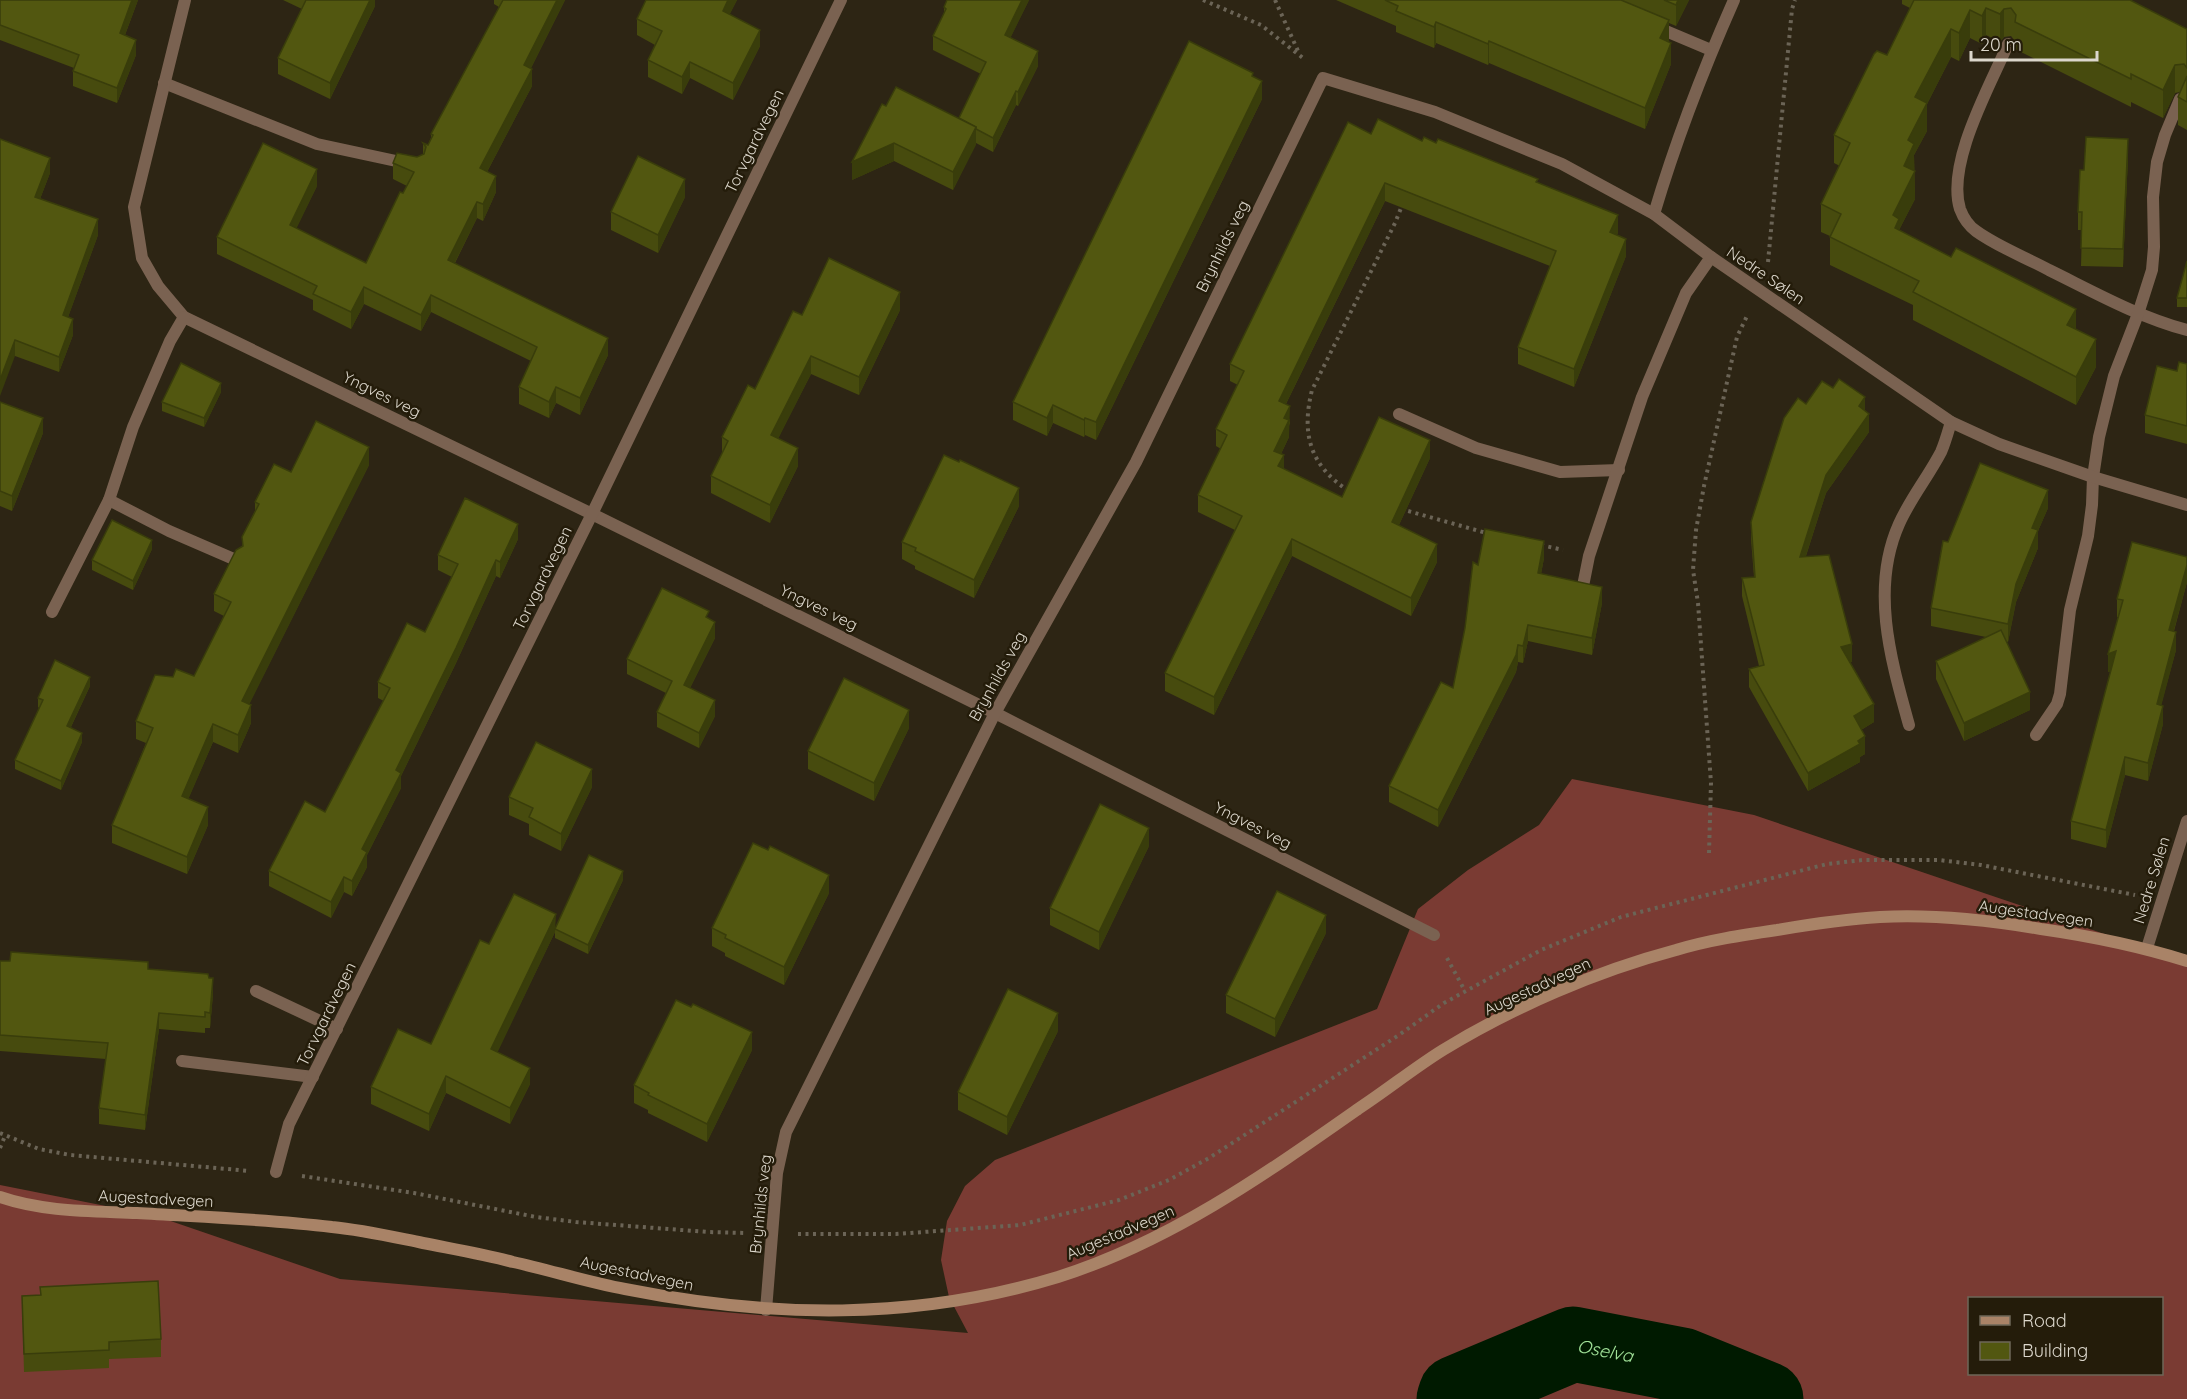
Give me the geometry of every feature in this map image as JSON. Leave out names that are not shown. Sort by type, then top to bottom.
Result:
[{"type":"main road","name":"Augestadvegen","points":[[0,1197],[32,1205],[69,1210],[277,1220],[342,1228],[508,1260],[619,1288],[704,1304],[766,1310],[886,1310],[946,1303],[1005,1291],[1103,1261],[1153,1239],[1205,1211],[1335,1126],[1443,1050],[1517,1011],[1576,985],[1629,964],[1681,948],[1817,923],[1884,916],[1937,917],[2004,923],[2148,948],[2187,961]]},
{"type":"street","name":"Yngves veg","points":[[184,0],[134,207],[142,258],[158,286],[184,316],[995,713],[1434,935]]},
{"type":"street","name":"Torvgardvegen","points":[[276,1172],[289,1124],[592,514],[841,0]]},
{"type":"street","points":[[1654,214],[1673,150],[1711,50],[1734,0]]},
{"type":"street","points":[[1646,23],[1711,50]]},
{"type":"street","points":[[2008,44],[1971,128],[1960,164],[1958,190],[1960,209],[1967,222],[1976,231],[2010,250],[2138,314],[2187,330]]},
{"type":"street","name":"Nedre Sølen","points":[[1323,78],[1435,112],[1562,164],[1654,214],[1711,257],[1951,422],[1998,444],[2187,506]]},
{"type":"street","name":"Brynhilds veg","points":[[766,1310],[777,1173],[786,1132],[995,713],[1136,462],[1323,78]]},
{"type":"street","points":[[164,83],[317,144],[418,166]]},
{"type":"street","points":[[2036,735],[2057,704],[2060,694],[2070,610],[2088,536],[2099,436],[2114,376],[2152,270],[2153,197],[2157,162],[2180,99]]},
{"type":"street","points":[[1583,586],[1589,556],[1642,397],[1686,293],[1711,257]]},
{"type":"street","points":[[52,612],[109,500],[133,427],[170,341],[184,316]]},
{"type":"street","points":[[1399,414],[1476,448],[1560,472],[1619,470]]},
{"type":"street","points":[[1909,725],[1894,671],[1885,623],[1884,589],[1890,549],[1899,524],[1942,450],[1951,422]]},
{"type":"street","points":[[109,500],[169,531],[236,560]]},
{"type":"street","name":"Nedre Sølen","points":[[2148,948],[2187,822]]},
{"type":"street","points":[[256,991],[337,1029]]},
{"type":"street","points":[[182,1061],[314,1077]]},
{"type":"path","points":[[1203,0],[1261,25],[1299,53],[1323,78]]},
{"type":"path","points":[[1275,0],[1299,53]]},
{"type":"path","points":[[1708,853],[1710,783],[1698,603],[1693,570],[1696,530],[1737,337],[1768,268],[1792,9],[1795,0]]},
{"type":"path","points":[[0,1133],[39,1149],[70,1155],[276,1172],[414,1192],[576,1222],[708,1233],[772,1234],[896,1234],[1020,1225],[1119,1200],[1169,1180],[1209,1158],[1399,1035],[1444,1003],[1541,950],[1621,917],[1827,864],[1863,860],[1940,861],[1971,864],[2161,901]]},
{"type":"path","points":[[1434,935],[1465,991]]},
{"type":"path","points":[[0,1148],[5,1136]]},
{"type":"shaded area","points":[[1572,779],[1754,815],[2187,962],[2187,1399],[0,1399],[0,1185],[156,1216],[340,1279],[968,1333],[949,1297],[941,1260],[947,1221],[965,1186],[995,1160],[1377,1009],[1418,909],[1468,870],[1539,825]]},
{"type":"building","points":[[0,0],[132,0],[120,33],[136,40],[117,88],[73,71],[79,55],[0,25]]},
{"type":"building","points":[[306,0],[370,0],[330,83],[278,58]]},
{"type":"building","points":[[503,0],[557,0],[524,65],[532,69],[480,168],[496,176],[483,204],[477,202],[448,260],[608,338],[580,398],[556,387],[549,402],[519,387],[537,347],[431,295],[421,315],[364,287],[351,312],[313,294],[317,286],[217,237],[263,143],[317,169],[290,225],[366,263],[400,192],[403,193],[414,172],[393,163],[397,153],[417,157],[424,154],[426,147],[423,143],[428,145],[433,135],[431,134]]},
{"type":"building","points":[[646,0],[728,0],[723,11],[760,30],[733,83],[690,62],[682,77],[648,60],[662,31],[637,19]]},
{"type":"building","points":[[947,0],[1022,0],[1005,35],[1038,51],[993,138],[959,118],[986,62],[933,36],[946,9],[944,7]]},
{"type":"building","points":[[1385,0],[1621,0],[1669,20],[1660,38],[1671,43],[1645,108],[1489,41],[1488,44],[1436,22],[1434,27],[1396,11],[1398,6]]},
{"type":"building","points":[[1664,0],[1678,0],[1676,5]]},
{"type":"building","points":[[1914,0],[2130,0],[2187,29],[2187,68],[2184,64],[2175,65],[2163,90],[2131,74],[2131,79],[2015,22],[2016,15],[2011,8],[2004,9],[2000,14],[1986,8],[1982,16],[1970,10],[1959,33],[1951,29],[1915,97],[1927,103],[1908,140],[1914,144],[1904,166],[1915,171],[1893,215],[1899,219],[1895,228],[1951,257],[1956,248],[2076,309],[2067,325],[2096,339],[2076,377],[1913,292],[1919,281],[1830,237],[1841,214],[1821,204],[1850,143],[1834,135],[1874,54],[1877,51],[1887,55]]},
{"type":"building","points":[[1189,41],[1253,73],[1252,76],[1262,81],[1096,422],[1085,418],[1084,420],[1053,405],[1047,418],[1013,402]]},
{"type":"building","points":[[2187,76],[2187,102],[2178,97]]},
{"type":"building","points":[[896,87],[976,127],[953,172],[894,143],[852,162],[882,104],[886,106]]},
{"type":"building","points":[[1378,119],[1422,141],[1424,137],[1436,143],[1438,139],[1538,179],[1536,182],[1618,215],[1610,232],[1626,239],[1574,369],[1518,347],[1556,251],[1385,183],[1279,401],[1290,406],[1284,418],[1289,420],[1274,451],[1284,455],[1278,466],[1342,497],[1379,417],[1430,440],[1392,522],[1437,544],[1411,598],[1292,539],[1214,697],[1165,673],[1242,516],[1198,495],[1227,435],[1216,429],[1244,371],[1230,364],[1348,122],[1371,134]]},
{"type":"building","points":[[2086,137],[2128,139],[2123,249],[2081,248],[2082,212],[2078,212],[2080,170],[2084,170]]},
{"type":"building","points":[[0,139],[50,158],[35,197],[98,219],[63,315],[73,319],[59,357],[15,340],[0,380]]},
{"type":"building","points":[[638,156],[685,179],[658,235],[611,212]]},
{"type":"building","points":[[829,258],[900,292],[859,377],[811,356],[771,435],[798,448],[770,505],[711,476],[728,441],[722,437],[748,385],[755,389],[793,311],[802,315]]},
{"type":"building","points":[[2187,261],[2187,298],[2177,298]]},
{"type":"building","points":[[2179,362],[2187,364],[2187,426],[2145,415],[2157,366],[2177,371]]},
{"type":"building","points":[[181,363],[221,383],[204,418],[162,402]]},
{"type":"building","points":[[1839,379],[1865,397],[1859,406],[1869,414],[1826,475],[1800,557],[1829,555],[1852,644],[1841,647],[1874,704],[1854,716],[1865,736],[1858,741],[1860,744],[1808,773],[1749,669],[1764,665],[1742,578],[1755,577],[1751,522],[1784,418],[1798,398],[1806,404],[1822,381],[1833,388]]},
{"type":"building","points":[[0,402],[43,418],[12,496],[0,491]]},
{"type":"building","points":[[316,421],[369,447],[242,701],[251,705],[238,735],[213,724],[182,796],[208,807],[187,857],[112,825],[153,728],[136,721],[155,675],[173,677],[176,669],[194,676],[231,602],[214,594],[236,550],[243,546],[242,537],[259,504],[255,502],[274,464],[291,472]]},
{"type":"building","points":[[944,455],[959,462],[960,460],[1019,488],[974,580],[915,551],[916,548],[902,542]]},
{"type":"building","points":[[1980,463],[2048,490],[2032,528],[2038,530],[2016,584],[2008,624],[1931,608],[1943,541],[1948,542]]},
{"type":"building","points":[[465,498],[518,524],[500,562],[496,560],[396,770],[401,773],[362,849],[367,852],[352,881],[344,877],[331,902],[269,871],[305,801],[325,812],[390,688],[378,682],[407,623],[425,632],[458,564],[438,555]]},
{"type":"building","points":[[112,520],[152,540],[133,581],[92,560]]},
{"type":"building","points":[[1485,529],[1544,541],[1538,573],[1602,587],[1592,638],[1528,625],[1523,646],[1518,645],[1516,655],[1438,810],[1389,786],[1441,682],[1453,688],[1465,628],[1473,562],[1478,565]]},
{"type":"building","points":[[2132,542],[2187,557],[2187,565],[2169,630],[2176,632],[2157,704],[2163,706],[2148,763],[2125,757],[2106,830],[2071,821],[2116,651],[2108,654],[2123,600],[2117,599]]},
{"type":"building","points":[[662,588],[709,611],[706,617],[715,622],[684,685],[715,700],[699,733],[657,712],[672,681],[627,659]]},
{"type":"building","points":[[2001,630],[2030,692],[1964,723],[1936,661]]},
{"type":"building","points":[[55,660],[90,677],[67,726],[82,733],[61,781],[15,760],[43,700],[38,698]]},
{"type":"building","points":[[844,678],[909,710],[874,783],[808,751]]},
{"type":"building","points":[[536,742],[592,769],[561,834],[529,817],[533,808],[509,797]]},
{"type":"building","points":[[1100,804],[1149,828],[1099,932],[1050,908]]},
{"type":"building","points":[[753,843],[768,850],[770,846],[829,875],[784,967],[725,938],[726,935],[712,928]]},
{"type":"building","points":[[589,855],[623,871],[588,945],[555,929]]},
{"type":"building","points":[[1277,891],[1326,915],[1275,1019],[1226,995]]},
{"type":"building","points":[[514,894],[556,914],[491,1049],[530,1068],[510,1108],[446,1076],[429,1114],[371,1087],[398,1029],[431,1044],[480,940],[489,944]]},
{"type":"building","points":[[11,952],[148,962],[148,969],[208,974],[209,978],[213,978],[210,1013],[205,1012],[205,1017],[159,1013],[145,1115],[99,1108],[108,1043],[0,1035],[0,961],[10,961]]},
{"type":"building","points":[[1008,989],[1058,1013],[1007,1117],[958,1092]]},
{"type":"building","points":[[676,1000],[691,1007],[693,1004],[752,1032],[707,1124],[648,1095],[649,1093],[634,1085]]},
{"type":"building","points":[[158,1281],[161,1339],[109,1342],[109,1350],[24,1354],[22,1296],[41,1295],[40,1287]]},
{"type":"waterway","name":"Oselva","points":[[1454,1399],[1456,1393],[1573,1344],[1682,1365],[1766,1399]]}]
